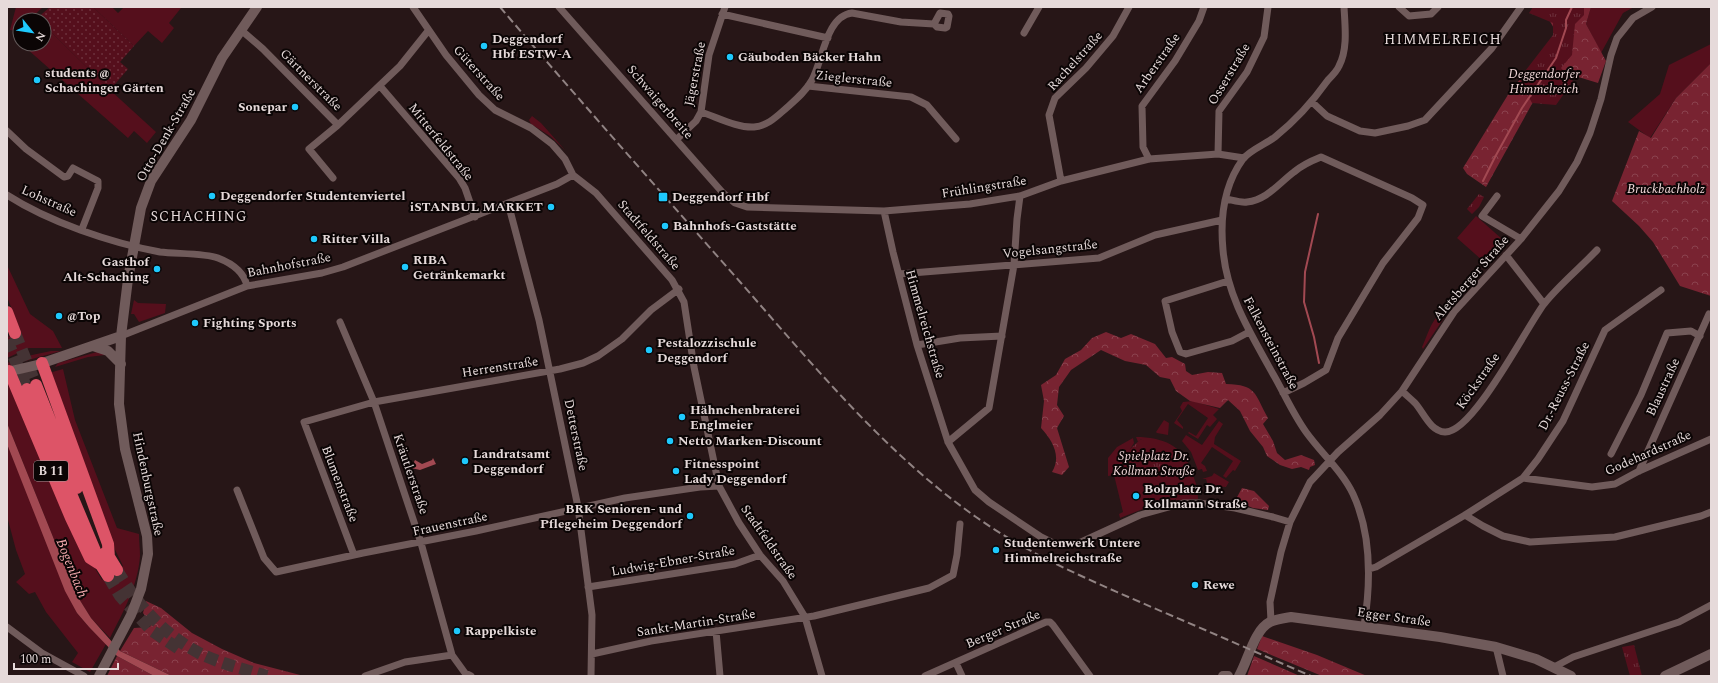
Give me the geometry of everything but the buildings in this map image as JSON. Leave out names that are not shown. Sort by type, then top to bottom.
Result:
[{"type":"highway","points":[[7,312],[15,333]]},
{"type":"highway","name":"B 11","points":[[42,363],[108,544],[105,562]]},
{"type":"highway","name":"B 11","points":[[8,371],[71,518],[90,558],[105,562]]},
{"type":"highway","name":"B 11","points":[[32,387],[105,562],[113,573]]},
{"type":"street","name":"Otto-Denk-Straße","points":[[121,336],[141,208],[152,181],[191,120],[222,58],[257,7]]},
{"type":"street","name":"Güterstraße","points":[[413,7],[428,31],[479,95],[495,110],[531,128],[552,144],[565,159],[573,175]]},
{"type":"street","name":"Schwaigerbreite","points":[[559,7],[677,139],[723,193],[735,203],[747,207]]},
{"type":"street","points":[[1024,33],[1039,7]]},
{"type":"street","name":"Rachelstraße","points":[[1061,181],[1049,115],[1055,98],[1086,68],[1114,36],[1129,7]]},
{"type":"street","name":"Arberstraße","points":[[1149,159],[1143,147],[1142,106],[1176,61],[1199,21],[1204,7]]},
{"type":"street","name":"Osserstraße","points":[[1218,154],[1219,111],[1247,72],[1264,37],[1268,7]]},
{"type":"street","name":"Falkensteinstraße","points":[[1344,7],[1345,42],[1339,66],[1312,102],[1276,136],[1244,158],[1230,183],[1222,220],[1223,252],[1228,281],[1236,306],[1249,332],[1301,426],[1346,481],[1353,494],[1363,522],[1367,543],[1369,598],[1364,626]]},
{"type":"street","points":[[1398,7],[1409,16],[1431,14],[1438,7]]},
{"type":"street","points":[[1312,102],[1327,116],[1360,131],[1376,133],[1408,126],[1425,120],[1492,48],[1521,7]]},
{"type":"street","name":"Aletsberger Straße","points":[[1270,621],[1271,598],[1281,552],[1290,522],[1310,482],[1330,461],[1380,415],[1402,391],[1454,312],[1520,239],[1559,191],[1585,144],[1600,100],[1611,55],[1621,32],[1633,18],[1652,7]]},
{"type":"street","name":"Jägerstraße","points":[[677,139],[696,121],[701,112],[709,55],[723,11]]},
{"type":"street","points":[[723,11],[828,38]]},
{"type":"street","points":[[808,86],[818,65],[834,23],[845,14],[852,13],[901,22],[934,24]]},
{"type":"street","name":"Gärtnerstraße","points":[[241,30],[263,49],[338,124],[400,66],[428,31]]},
{"type":"street","name":"Mitterfeldstraße","points":[[380,86],[459,178],[465,188],[475,217]]},
{"type":"street","name":"Zieglerstraße","points":[[701,112],[746,126],[762,126],[774,119],[808,86],[911,97],[927,105],[956,139]]},
{"type":"street","points":[[333,178],[309,149],[338,124]]},
{"type":"street","name":"Lohstraße","points":[[7,131],[26,149],[64,177],[68,176],[73,168],[98,181],[98,188],[82,229]]},
{"type":"street","name":"Frühlingstraße","points":[[747,207],[884,211],[970,204],[1020,196],[1061,181],[1149,159],[1218,154],[1244,158]]},
{"type":"street","points":[[1226,199],[1247,202],[1262,198],[1293,172],[1307,163],[1321,157],[1412,198],[1423,205],[1418,218],[1383,263],[1338,338],[1326,370],[1283,393]]},
{"type":"street","name":"Bahnhofstraße","points":[[8,371],[42,363],[93,346],[248,286],[338,269],[475,217],[557,184],[573,175]]},
{"type":"street","name":"Stadtfeldstraße","points":[[573,175],[596,192],[672,280],[678,289],[684,302],[694,367],[719,486],[729,506],[760,555],[783,581],[805,617],[822,676]]},
{"type":"street","name":"Lohstraße","points":[[7,195],[25,206],[82,229],[134,246],[162,252],[216,257],[243,274],[248,286]]},
{"type":"street","points":[[948,442],[989,408],[1014,265],[1016,219],[1020,196]]},
{"type":"street","points":[[1497,196],[1482,216],[1520,239]]},
{"type":"street","name":"Detterstraße","points":[[508,203],[551,371],[578,507],[592,615],[591,676]]},
{"type":"street","name":"Himmelreichstraße","points":[[884,211],[917,345],[948,442],[975,490],[989,502],[1041,537],[1057,545],[1079,543],[1140,515],[1183,503],[1199,503],[1234,508],[1290,522]]},
{"type":"street","name":"Vogelsangstraße","points":[[899,274],[1099,258],[1155,235],[1222,220]]},
{"type":"street","name":"Köckstraße","points":[[1402,391],[1416,404],[1427,420],[1437,430],[1447,432],[1457,429],[1484,398],[1544,304],[1597,250]]},
{"type":"street","points":[[1506,255],[1544,304]]},
{"type":"street","points":[[1228,281],[1164,301],[1172,332],[1180,352],[1186,354],[1232,340],[1249,332]]},
{"type":"street","name":"Herrenstraße","points":[[304,422],[374,402],[551,371],[583,363],[598,356],[622,339],[651,310],[678,289]]},
{"type":"street","name":"Dr.-Reuss-Straße","points":[[1369,569],[1376,567],[1465,515],[1523,478],[1538,459],[1563,421],[1605,330],[1661,290]]},
{"type":"street","name":"Blaustraße","points":[[1639,471],[1709,314]]},
{"type":"street","name":"Kräutlerstraße","points":[[340,322],[374,402],[421,543],[452,655],[465,673],[471,676]]},
{"type":"street","points":[[1611,454],[1641,395],[1667,333],[1691,331],[1700,336]]},
{"type":"street","name":"Hindenburgstraße","points":[[99,676],[122,634],[141,589],[148,554],[147,536],[125,449],[119,404],[121,336]]},
{"type":"street","points":[[917,345],[960,338],[1002,336]]},
{"type":"street","points":[[93,346],[108,351],[121,364]]},
{"type":"street","name":"Blumenstraße","points":[[304,422],[354,555]]},
{"type":"street","name":"Godehardstraße","points":[[1523,478],[1592,487],[1615,484],[1639,471],[1711,439]]},
{"type":"street","name":"Frauenstraße","points":[[237,490],[264,558],[276,572],[354,555],[421,543],[578,507],[626,498],[700,487],[719,486]]},
{"type":"street","points":[[1465,515],[1503,536],[1530,542],[1615,537],[1702,516],[1711,512]]},
{"type":"street","name":"Sankt-Martin-Straße","points":[[592,654],[651,641],[805,617],[929,588],[953,575],[957,555],[956,552],[958,547],[960,524]]},
{"type":"street","name":"Ludwig-Ebner-Straße","points":[[588,587],[735,564],[760,555]]},
{"type":"street","points":[[1554,667],[1573,657],[1679,622],[1711,605]]},
{"type":"street","name":"Egger Straße","points":[[1270,621],[1291,617],[1440,637],[1496,647],[1536,659],[1572,676]]},
{"type":"street","points":[[1239,676],[1261,630],[1270,621]]},
{"type":"street","name":"Berger Straße","points":[[925,676],[1046,622],[1050,622],[1053,625],[1090,676]]},
{"type":"street","points":[[7,627],[42,652],[84,676]]},
{"type":"street","points":[[716,631],[720,676]]},
{"type":"street","points":[[1496,647],[1502,676]]},
{"type":"street","points":[[1665,676],[1711,654]]},
{"type":"street","points":[[365,676],[405,662],[452,655]]},
{"type":"street","points":[[956,662],[962,676]]},
{"type":"street","points":[[1223,676],[1228,676]]},
{"type":"green space","points":[[16,7],[43,7],[38,12],[15,12]]},
{"type":"green space","points":[[50,7],[93,7],[134,46],[120,62],[128,69],[110,90],[52,33],[52,12],[44,12]]},
{"type":"green space","points":[[93,7],[112,7],[118,13],[124,7],[181,8],[169,23],[174,28],[162,43],[148,31],[134,46]]},
{"type":"green space","name":"Deggendorfer Himmelreich","points":[[1533,7],[1584,7],[1584,15],[1575,24],[1572,55],[1561,68],[1573,81],[1556,105],[1532,103],[1519,79],[1553,35],[1553,23],[1529,13]]},
{"type":"green space","points":[[1545,7],[1591,7],[1586,24],[1606,61],[1598,83],[1575,76],[1567,85],[1533,102],[1486,187],[1467,174],[1463,168],[1514,85],[1542,61],[1559,37],[1544,11]]},
{"type":"green space","points":[[1591,7],[1634,7],[1623,13],[1601,53],[1586,24]]},
{"type":"green space","points":[[52,33],[110,90],[156,132],[147,143],[134,131],[128,138],[31,52],[52,52]]},
{"type":"green space","points":[[1711,44],[1711,63],[1676,98],[1650,138],[1628,122],[1660,94],[1669,65]]},
{"type":"green space","name":"Bruckbachholz","points":[[1711,63],[1711,296],[1680,286],[1653,242],[1639,226],[1612,201],[1639,131],[1651,138],[1676,98]]},
{"type":"green space","points":[[532,116],[541,123],[565,150],[550,136],[531,124],[529,120]]},
{"type":"green space","points":[[1479,194],[1484,197],[1479,207],[1472,214],[1467,209]]},
{"type":"green space","points":[[1476,216],[1502,239],[1483,261],[1457,238]]},
{"type":"green space","points":[[7,265],[30,314],[53,331],[62,348],[29,348],[7,358],[7,337],[21,332],[7,297]]},
{"type":"green space","points":[[134,300],[138,303],[166,304],[165,313],[139,322],[134,314],[131,314]]},
{"type":"green space","points":[[1444,312],[1446,315],[1423,349],[1422,347],[1430,327],[1436,318]]},
{"type":"green space","points":[[1106,332],[1121,338],[1131,334],[1155,344],[1166,358],[1172,357],[1185,364],[1186,371],[1192,375],[1208,372],[1222,373],[1226,384],[1244,386],[1249,389],[1257,397],[1268,418],[1263,424],[1273,441],[1277,453],[1285,460],[1301,455],[1314,460],[1315,465],[1310,467],[1309,470],[1301,467],[1292,469],[1280,465],[1267,456],[1263,447],[1250,431],[1240,411],[1228,400],[1220,408],[1190,401],[1176,391],[1170,379],[1160,377],[1146,365],[1125,361],[1101,350],[1071,370],[1059,387],[1057,405],[1064,416],[1057,428],[1069,467],[1062,475],[1052,472],[1055,466],[1056,454],[1052,443],[1041,428],[1044,401],[1041,385],[1056,375],[1065,359],[1081,350],[1092,338]]},
{"type":"green space","points":[[51,351],[61,351],[7,366],[7,363]]},
{"type":"green space","points":[[97,352],[105,355],[88,357],[55,367],[58,363]]},
{"type":"green space","points":[[63,369],[75,420],[117,528],[139,534],[140,556],[136,578],[129,598],[110,638],[91,618],[76,594],[7,423],[7,384],[10,385],[79,542],[102,580],[123,566],[103,525],[49,373]]},
{"type":"green space","points":[[1193,401],[1219,409],[1213,415],[1217,419],[1210,427],[1207,425],[1198,439],[1188,433],[1189,432],[1196,436],[1208,418],[1188,404],[1177,420],[1183,429],[1174,423],[1182,411],[1180,407],[1183,402]]},
{"type":"green space","points":[[1164,420],[1169,423],[1168,435],[1156,432]]},
{"type":"green space","points":[[1219,421],[1223,424],[1215,437],[1214,444],[1241,461],[1235,471],[1233,470],[1226,478],[1223,476],[1233,461],[1212,447],[1201,463],[1205,466],[1207,471],[1203,472],[1202,469],[1198,470],[1191,452],[1182,441],[1186,435],[1202,445]]},
{"type":"green space","points":[[1136,437],[1146,437],[1163,441],[1178,450],[1184,456],[1198,491],[1198,499],[1176,501],[1176,499],[1186,492],[1173,469],[1141,439],[1138,442]]},
{"type":"green space","points":[[1133,438],[1134,443],[1124,459],[1159,482],[1173,501],[1143,509],[1120,518],[1119,514],[1123,512],[1114,475],[1108,476],[1108,458],[1117,447]]},
{"type":"green space","name":"Spielplatz Dr. Kollman Straße","points":[[1141,439],[1176,461],[1173,469],[1186,492],[1173,501],[1159,482],[1123,459],[1131,448]]},
{"type":"green space","points":[[7,444],[77,613],[106,644],[90,672],[72,662],[78,653],[46,612],[35,592],[29,594],[16,582],[25,574],[16,550],[7,516]]},
{"type":"green space","points":[[1214,473],[1229,482],[1226,487],[1208,486],[1206,479],[1202,479],[1212,476]]},
{"type":"green space","points":[[1242,488],[1254,491],[1269,506],[1268,510],[1253,508],[1233,500],[1236,499]]},
{"type":"green space","points":[[146,601],[161,608],[192,633],[222,649],[254,663],[304,676],[172,676],[120,651],[134,628],[150,627],[151,624],[143,613]]},
{"type":"green space","points":[[1262,636],[1317,655],[1367,676],[1322,676],[1257,649]]},
{"type":"green space","points":[[1634,645],[1642,676],[1630,676],[1622,647]]},
{"type":"green space","points":[[117,656],[154,676],[107,676]]},
{"type":"green space","points":[[1254,656],[1300,676],[1247,676]]},
{"type":"shaded area","points":[[7,423],[76,594],[91,618],[120,651],[172,676],[154,676],[117,656],[77,613],[65,591],[7,444]]},
{"type":"shaded area","points":[[433,458],[436,464],[420,470],[411,468],[415,460],[422,464],[432,460]]},
{"type":"waterway","points":[[1483,181],[1522,108],[1556,58],[1566,28],[1566,20],[1572,7]]},
{"type":"waterway","points":[[1318,214],[1305,272],[1304,302],[1314,337],[1319,363]]},
{"type":"tunnel","points":[[15,333],[36,385]]},
{"type":"tunnel","points":[[7,340],[27,389]]},
{"type":"tunnel","points":[[117,570],[143,608],[177,639],[203,655],[235,667],[267,676]]},
{"type":"tunnel","points":[[108,576],[120,596],[151,630],[179,649]]},
{"type":"railway","points":[[500,7],[823,377],[881,437],[943,492],[998,532],[1044,558],[1115,591],[1311,676]]},
{"type":"place","name":"Deggendorf Hbf ESTW-A","points":[[484,46]]},
{"type":"place","name":"Gäuboden Bäcker Hahn","points":[[730,57]]},
{"type":"place","name":"students @ Schachinger Gärten","points":[[37,80]]},
{"type":"place","name":"Sonepar","points":[[295,107]]},
{"type":"place","name":"Deggendorfer Studentenviertel","points":[[212,196]]},
{"type":"place","name":"Deggendorf Hbf","points":[[663,197]]},
{"type":"place","name":"iSTANBUL MARKET","points":[[551,207]]},
{"type":"place","name":"Bahnhofs-Gaststätte","points":[[665,226]]},
{"type":"place","name":"Ritter Villa","points":[[314,239]]},
{"type":"place","name":"RIBA Getränkemarkt","points":[[405,267]]},
{"type":"place","name":"Gasthof Alt-Schaching","points":[[157,269]]},
{"type":"place","name":"@Top","points":[[59,316]]},
{"type":"place","name":"Fighting Sports","points":[[195,323]]},
{"type":"place","name":"Pestalozzischule Deggendorf","points":[[649,350]]},
{"type":"place","name":"Hähnchenbraterei Englmeier","points":[[682,417]]},
{"type":"place","name":"Netto Marken-Discount","points":[[670,441]]},
{"type":"place","name":"Landratsamt Deggendorf","points":[[465,461]]},
{"type":"place","name":"Fitnesspoint Lady Deggendorf","points":[[676,471]]},
{"type":"place","name":"Bolzplatz Dr. Kollmann Straße","points":[[1136,496]]},
{"type":"place","name":"BRK Senioren- und Pflegeheim Deggendorf","points":[[690,516]]},
{"type":"place","name":"Studentenwerk Untere Himmelreichstraße","points":[[996,550]]},
{"type":"place","name":"Rewe","points":[[1195,585]]},
{"type":"place","name":"Rappelkiste","points":[[457,631]]},
{"type":"district","name":"HIMMELREICH","points":[[1443,39]]},
{"type":"district","name":"SCHACHING","points":[[199,216]]},
{"type":"water label","name":"Bogenbach","points":[[72,568]]}]
